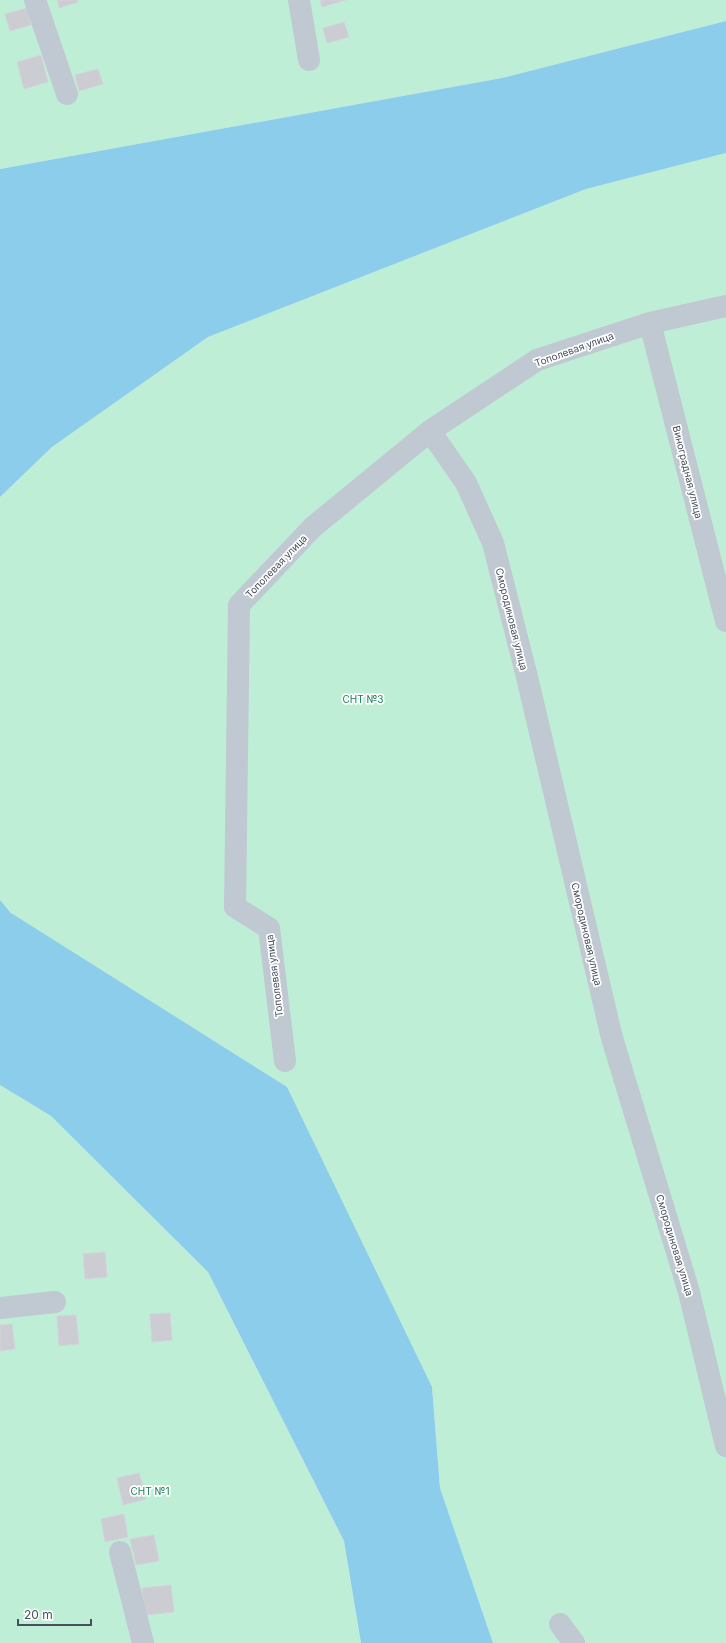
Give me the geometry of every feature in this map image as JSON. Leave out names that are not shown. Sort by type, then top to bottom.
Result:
[{"type":"street","points":[[35,0],[67,94]]},
{"type":"street","points":[[299,0],[309,60]]},
{"type":"street","name":"Тополевая улица","points":[[285,1061],[268,928],[235,907],[239,605],[313,527],[430,431],[537,360],[650,323],[726,306]]},
{"type":"street","name":"Виноградная улица","points":[[650,323],[726,621]]},
{"type":"street","name":"Смородиновая улица","points":[[430,431],[466,483],[493,543],[527,677],[612,1038],[689,1292],[726,1446]]},
{"type":"street","points":[[0,1308],[55,1302]]},
{"type":"street","points":[[120,1552],[143,1643]]},
{"type":"street","points":[[560,1624],[574,1643]]},
{"type":"green space","points":[[0,0],[726,0],[726,21],[502,78],[0,169]]},
{"type":"green space","name":"СНТ №3","points":[[726,153],[726,1643],[493,1643],[440,1488],[432,1387],[0,900],[0,497],[52,447],[208,337],[586,189]]},
{"type":"green space","name":"СНТ №1","points":[[0,1085],[51,1116],[208,1272],[344,1541],[361,1643],[0,1643]]},
{"type":"water","points":[[726,21],[726,153],[586,189],[208,337],[52,447],[0,497],[0,169],[502,78]]},
{"type":"water","points":[[0,900],[11,913],[287,1087],[432,1387],[440,1488],[493,1643],[361,1643],[344,1541],[208,1272],[51,1116],[0,1085]]},
{"type":"building","points":[[57,0],[78,0],[78,2],[59,8]]},
{"type":"building","points":[[320,0],[346,0],[322,7]]},
{"type":"building","points":[[27,8],[31,25],[10,31],[5,14]]},
{"type":"building","points":[[344,22],[349,37],[327,43],[323,28]]},
{"type":"building","points":[[41,55],[48,82],[24,89],[17,62]]},
{"type":"building","points":[[98,69],[103,84],[79,91],[75,75]]},
{"type":"building","points":[[105,1252],[107,1277],[85,1279],[83,1254]]},
{"type":"building","points":[[170,1313],[172,1340],[152,1342],[150,1314]]},
{"type":"building","points":[[76,1315],[79,1344],[59,1346],[57,1316]]},
{"type":"building","points":[[12,1324],[15,1349],[0,1351],[0,1325]]},
{"type":"building","points":[[139,1473],[146,1499],[123,1505],[117,1478]]},
{"type":"building","points":[[124,1514],[128,1537],[105,1542],[101,1519]]},
{"type":"building","points":[[154,1535],[159,1561],[136,1565],[130,1539]]},
{"type":"building","points":[[171,1585],[174,1612],[145,1615],[142,1588]]}]
